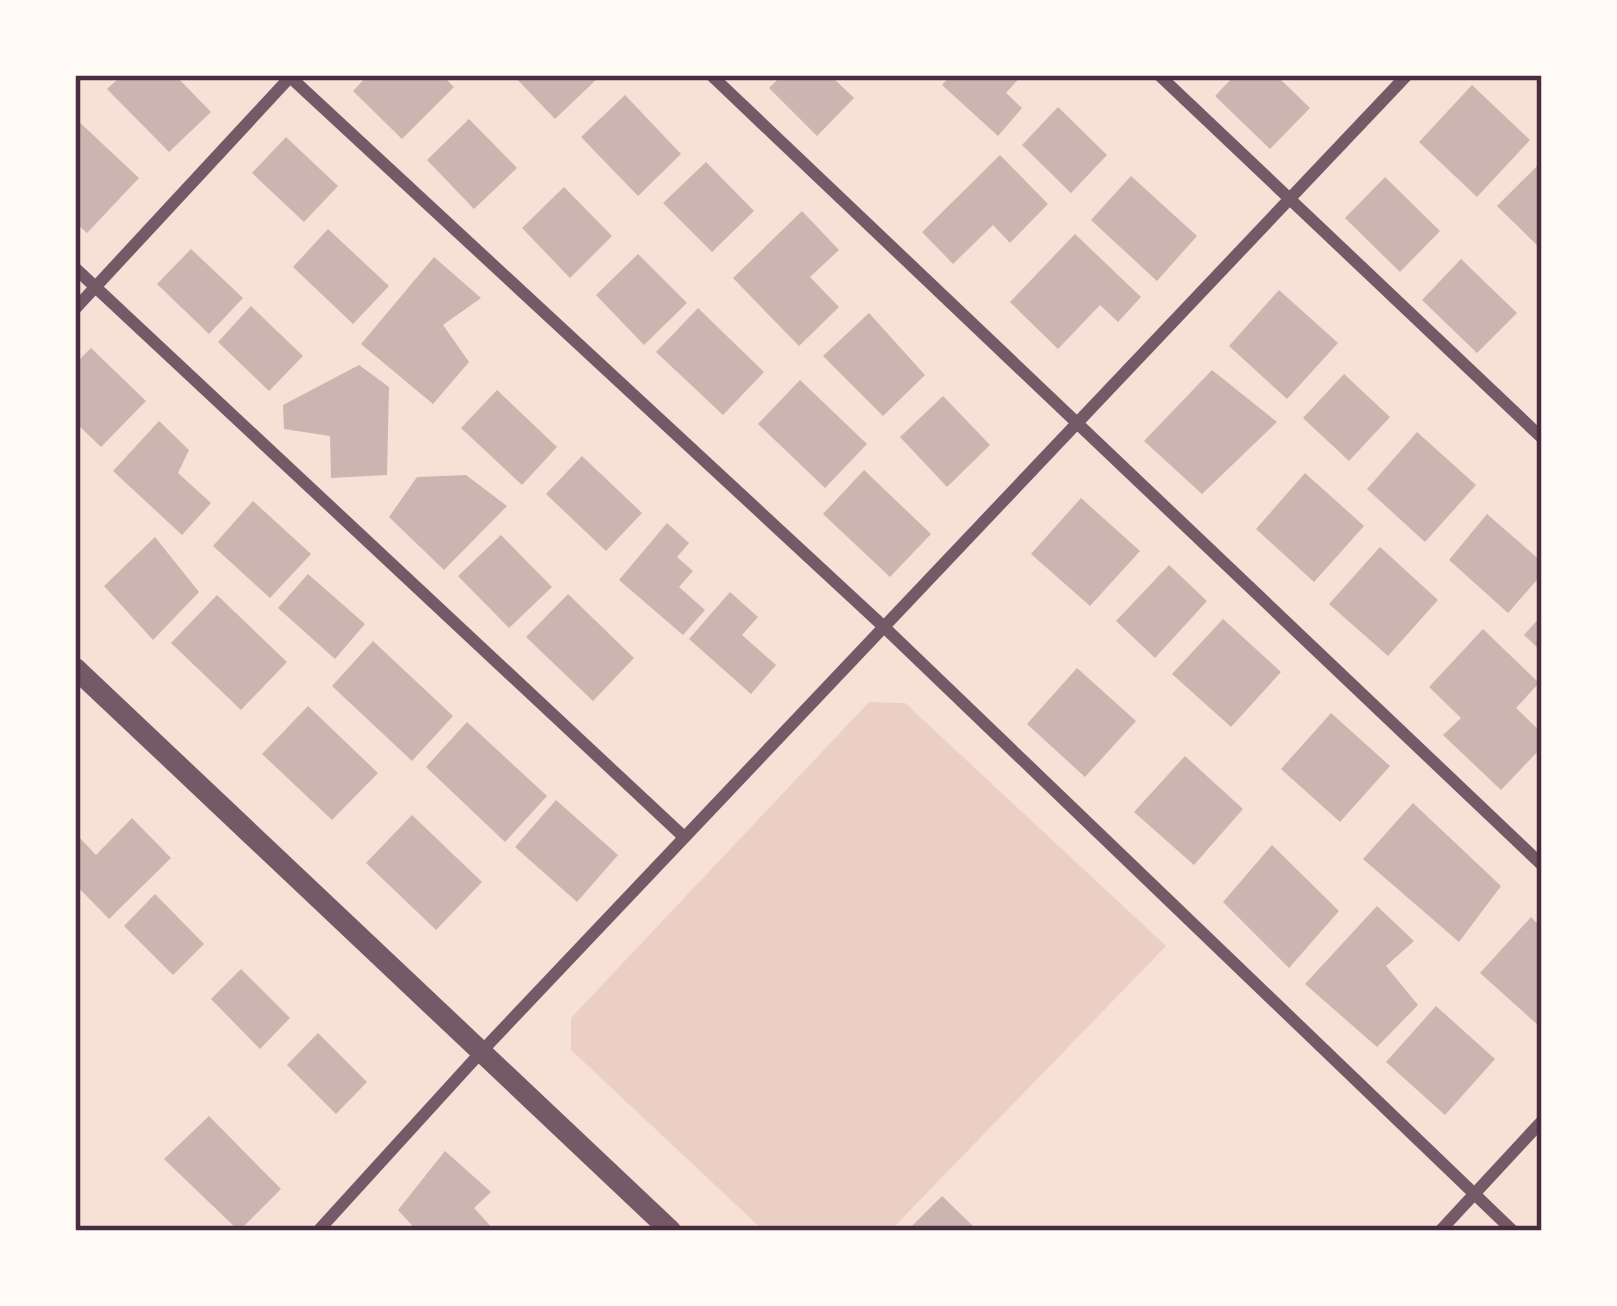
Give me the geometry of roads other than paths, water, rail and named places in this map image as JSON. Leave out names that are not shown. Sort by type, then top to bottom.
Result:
[{"type":"street","points":[[711,75],[1542,865]]},
{"type":"street","points":[[1159,75],[1542,438]]},
{"type":"street","points":[[319,1231],[684,837],[1407,75]]},
{"type":"street","points":[[75,309],[290,76],[883,626],[1513,1231]]},
{"type":"street","points":[[75,268],[684,837]]},
{"type":"street","points":[[75,668],[671,1231]]},
{"type":"street","points":[[1440,1231],[1542,1121]]}]
